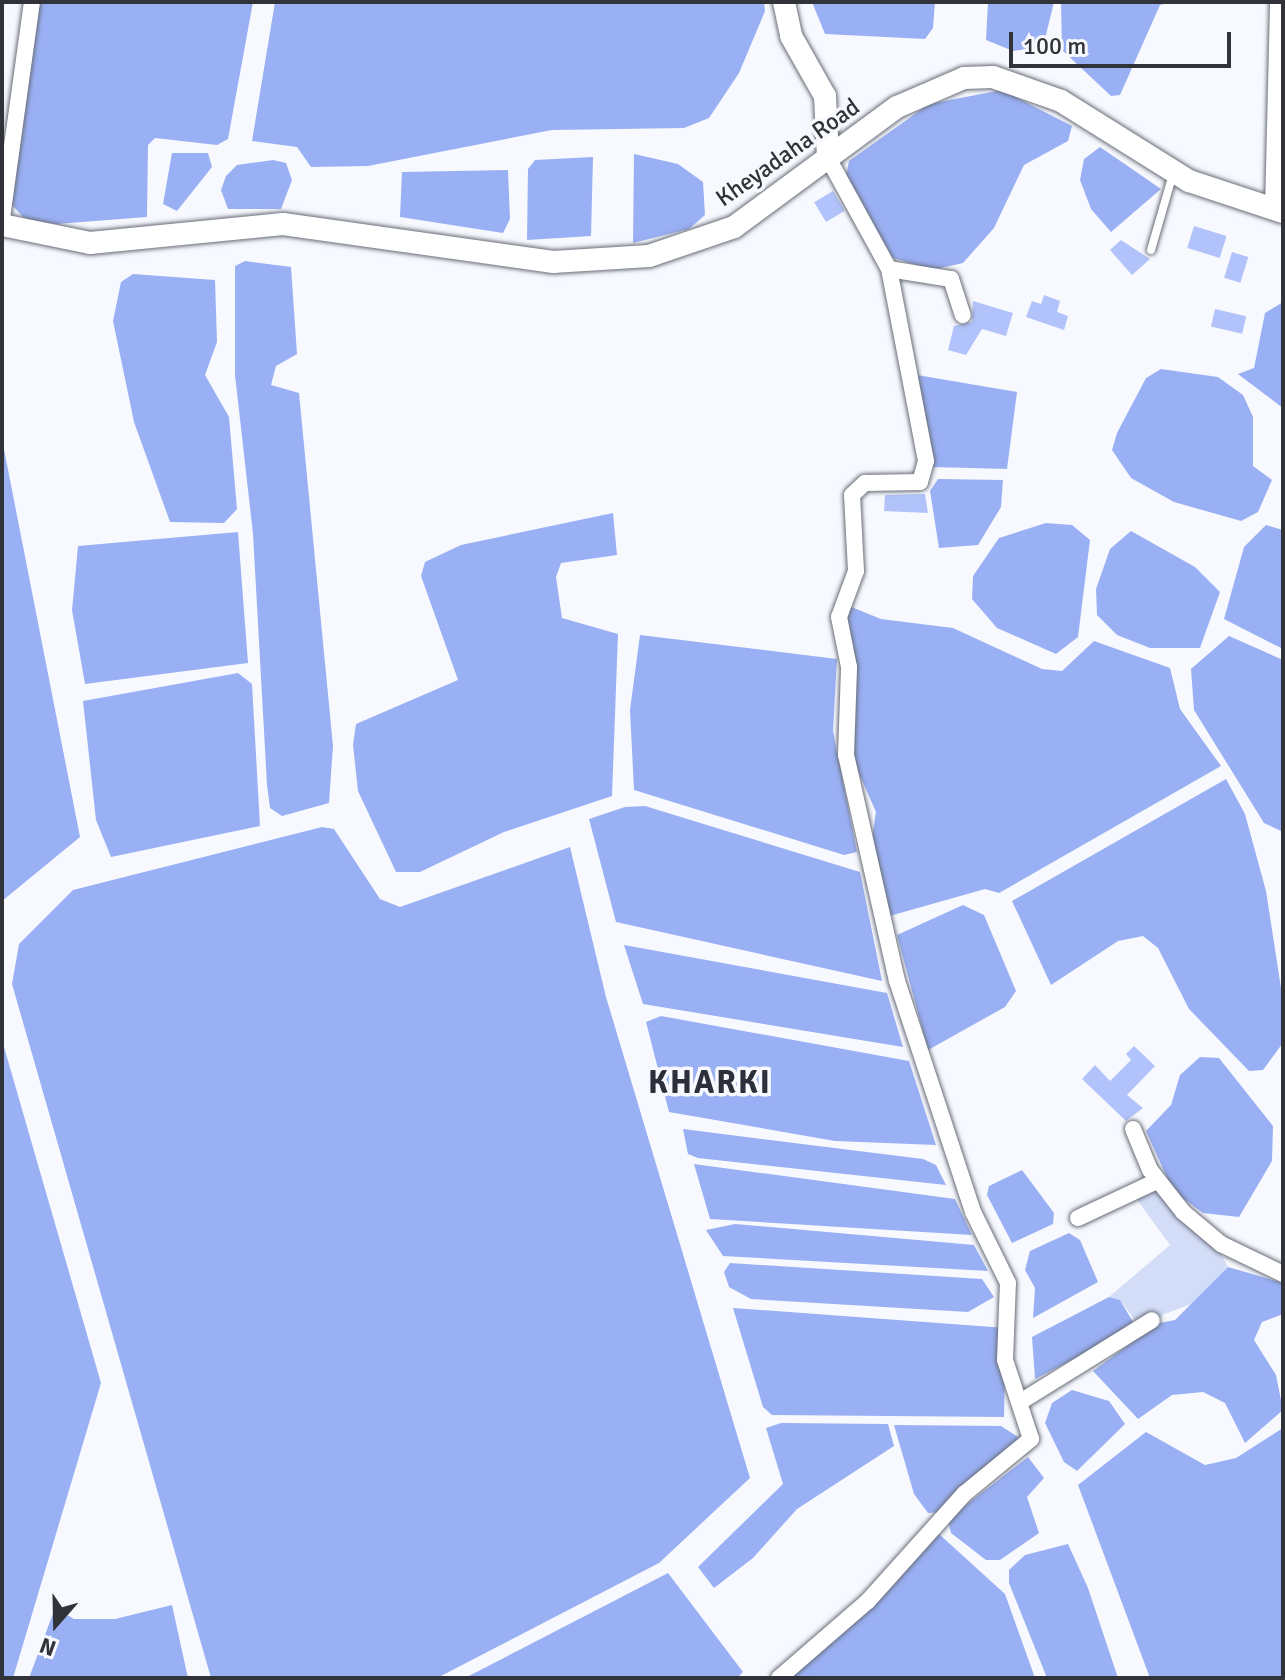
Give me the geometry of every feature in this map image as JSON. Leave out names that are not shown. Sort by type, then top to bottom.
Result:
[{"type":"main road","points":[[784,2],[791,36],[825,96],[828,158]]},
{"type":"main road","name":"Kheyadaha Road","points":[[2,225],[90,243],[283,224],[553,262],[649,256],[734,227],[828,158],[930,90],[993,77],[1061,101],[1173,173],[1278,211]]},
{"type":"street","points":[[2,218],[32,2]]},
{"type":"street","points":[[1278,2],[1278,211]]},
{"type":"street","points":[[779,1678],[868,1601],[964,1494],[1029,1447],[1020,1402],[1005,1360],[1008,1283],[973,1212],[897,981],[844,739],[849,667],[839,617],[856,571],[852,495],[865,483],[920,482],[927,471],[889,269],[828,158]]},
{"type":"street","points":[[889,269],[951,279],[963,315]]},
{"type":"street","points":[[1133,1129],[1157,1181],[1221,1244],[1283,1274]]},
{"type":"street","points":[[1078,1218],[1157,1181]]},
{"type":"street","points":[[1020,1402],[1152,1320]]},
{"type":"lane","points":[[1151,250],[1173,173]]},
{"type":"shaded area","points":[[1157,1181],[1214,1241],[1228,1267],[1197,1302],[1164,1314],[1145,1334],[1120,1300],[1109,1297],[1170,1245],[1132,1193]]},
{"type":"water","points":[[39,2],[253,2],[228,139],[217,145],[155,138],[148,145],[147,217],[56,224],[25,219],[12,205]]},
{"type":"water","points":[[275,2],[764,2],[765,11],[739,73],[709,118],[684,128],[552,130],[368,166],[311,167],[297,147],[252,141]]},
{"type":"water","points":[[812,2],[935,2],[933,28],[925,39],[825,34]]},
{"type":"water","points":[[988,2],[1054,2],[1043,47],[1013,51],[986,40]]},
{"type":"water","points":[[1061,2],[1171,2],[1160,5],[1120,95],[1111,96],[1062,50]]},
{"type":"water","points":[[1002,90],[1072,126],[1068,141],[1024,165],[994,228],[963,263],[932,270],[890,257],[846,176],[849,161],[929,104]]},
{"type":"water","points":[[1100,147],[1161,189],[1111,232],[1091,209],[1080,180],[1084,159]]},
{"type":"water","points":[[172,153],[208,153],[212,167],[177,211],[163,204]]},
{"type":"water","points":[[634,154],[678,164],[703,182],[705,215],[689,229],[633,243]]},
{"type":"water","points":[[593,157],[591,236],[527,240],[528,169],[535,160]]},
{"type":"water","points":[[273,160],[286,163],[292,180],[281,209],[228,209],[221,190],[226,176],[237,165]]},
{"type":"water","points":[[508,170],[510,219],[503,233],[400,217],[402,172]]},
{"type":"water","points":[[245,261],[291,267],[297,354],[276,366],[271,385],[299,393],[333,746],[329,803],[282,816],[270,808],[267,785],[253,534],[235,375],[235,266]]},
{"type":"water","points":[[133,274],[215,280],[217,342],[205,375],[229,417],[237,509],[224,523],[170,522],[134,422],[113,321],[121,282]]},
{"type":"water","points":[[1283,302],[1283,408],[1238,374],[1254,368],[1265,313]]},
{"type":"water","points":[[1161,369],[1218,377],[1243,395],[1253,417],[1253,466],[1272,480],[1258,512],[1241,521],[1174,502],[1131,478],[1112,450],[1117,433],[1146,378]]},
{"type":"water","points":[[917,375],[1017,392],[1007,469],[932,467]]},
{"type":"water","points":[[2,439],[80,837],[2,901]]},
{"type":"water","points":[[938,479],[1003,480],[1001,507],[978,545],[939,548],[930,491]]},
{"type":"water","points":[[613,513],[617,555],[561,563],[556,577],[562,618],[618,634],[612,796],[504,832],[420,872],[396,872],[358,791],[353,745],[356,724],[458,680],[421,576],[425,562],[461,545]]},
{"type":"water","points":[[1046,523],[1072,525],[1090,540],[1078,637],[1056,654],[997,628],[972,599],[973,576],[999,538]]},
{"type":"water","points":[[1266,525],[1283,530],[1283,649],[1224,619],[1244,547]]},
{"type":"water","points":[[1131,531],[1195,567],[1220,592],[1200,648],[1150,648],[1117,635],[1097,615],[1096,589],[1110,549]]},
{"type":"water","points":[[238,532],[248,663],[85,684],[72,610],[78,546]]},
{"type":"water","points":[[849,606],[881,619],[953,628],[1042,669],[1062,671],[1094,641],[1170,668],[1180,709],[1221,766],[999,893],[985,889],[886,917],[870,852],[876,812],[850,753],[843,615]]},
{"type":"water","points":[[640,635],[837,659],[833,731],[857,852],[844,855],[634,790],[630,710]]},
{"type":"water","points":[[1229,636],[1283,660],[1283,832],[1264,823],[1194,710],[1191,669]]},
{"type":"water","points":[[238,673],[252,684],[260,826],[111,857],[96,820],[83,701]]},
{"type":"water","points":[[1226,779],[1245,814],[1266,891],[1281,988],[1282,1044],[1263,1070],[1249,1071],[1189,1009],[1158,948],[1143,936],[1118,941],[1051,985],[1012,901]]},
{"type":"water","points":[[645,806],[860,872],[882,981],[616,922],[589,819],[625,807]]},
{"type":"water","points":[[322,827],[334,829],[380,899],[400,907],[570,847],[606,997],[750,1478],[659,1563],[437,1678],[211,1678],[12,984],[19,944],[73,890]]},
{"type":"water","points":[[963,905],[984,915],[1016,991],[1005,1007],[928,1050],[897,935]]},
{"type":"water","points":[[624,945],[887,993],[903,1047],[643,1004]]},
{"type":"water","points":[[661,1016],[909,1061],[936,1145],[835,1141],[669,1112],[646,1022]]},
{"type":"water","points":[[2,1040],[101,1383],[13,1678],[2,1678]]},
{"type":"water","points":[[1200,1057],[1219,1058],[1273,1126],[1272,1161],[1239,1217],[1203,1213],[1173,1191],[1146,1131],[1171,1105],[1180,1075]]},
{"type":"water","points":[[683,1129],[923,1159],[936,1165],[946,1185],[698,1158],[688,1154]]},
{"type":"water","points":[[694,1164],[955,1199],[972,1235],[710,1219]]},
{"type":"water","points":[[1022,1170],[1054,1213],[1053,1224],[1012,1243],[987,1195],[989,1186]]},
{"type":"water","points":[[735,1224],[974,1245],[988,1271],[723,1256],[706,1230]]},
{"type":"water","points":[[1069,1233],[1080,1240],[1098,1282],[1033,1318],[1035,1288],[1025,1270],[1030,1251]]},
{"type":"water","points":[[730,1263],[982,1279],[994,1297],[968,1312],[751,1299],[729,1287],[724,1272]]},
{"type":"water","points":[[1228,1267],[1283,1283],[1283,1314],[1262,1322],[1254,1340],[1276,1375],[1283,1410],[1245,1443],[1225,1403],[1203,1392],[1172,1395],[1138,1419],[1093,1371],[1159,1323],[1175,1320]]},
{"type":"water","points":[[1109,1297],[1120,1300],[1136,1327],[1035,1379],[1032,1337]]},
{"type":"water","points":[[733,1308],[1006,1328],[1004,1417],[772,1415],[763,1407]]},
{"type":"water","points":[[1072,1390],[1109,1401],[1125,1424],[1077,1471],[1064,1462],[1045,1423],[1052,1403]]},
{"type":"water","points":[[781,1423],[888,1424],[894,1446],[797,1509],[753,1558],[714,1588],[698,1567],[783,1484],[766,1428]]},
{"type":"water","points":[[894,1425],[1001,1426],[1021,1439],[942,1512],[928,1513],[914,1494]]},
{"type":"water","points":[[1283,1428],[1283,1678],[1150,1678],[1078,1485],[1146,1432],[1205,1465],[1236,1458]]},
{"type":"water","points":[[1028,1457],[1044,1478],[1027,1497],[1039,1533],[1000,1560],[986,1560],[951,1533],[948,1519]]},
{"type":"water","points":[[939,1534],[1005,1594],[1035,1678],[786,1678]]},
{"type":"water","points":[[1068,1544],[1088,1588],[1118,1678],[1047,1678],[1009,1583],[1009,1570],[1025,1555]]},
{"type":"water","points":[[668,1573],[743,1672],[737,1678],[465,1678]]},
{"type":"water","points":[[172,1605],[188,1678],[29,1678],[55,1608],[74,1619],[115,1619]]},
{"type":"building","points":[[833,191],[845,211],[826,222],[814,202]]},
{"type":"building","points":[[1194,226],[1227,236],[1220,258],[1187,248]]},
{"type":"building","points":[[1121,240],[1150,259],[1132,275],[1110,250]]},
{"type":"building","points":[[1232,252],[1248,257],[1240,283],[1224,278]]},
{"type":"building","points":[[1044,295],[1060,301],[1057,312],[1068,316],[1064,330],[1026,317],[1032,301],[1041,304]]},
{"type":"building","points":[[973,301],[1013,313],[1006,336],[982,329],[966,355],[948,350],[954,326],[972,322]]},
{"type":"building","points":[[1215,309],[1246,316],[1242,334],[1211,327]]},
{"type":"building","points":[[925,494],[928,513],[884,511],[885,495]]},
{"type":"building","points":[[1134,1046],[1155,1066],[1127,1095],[1143,1108],[1126,1121],[1082,1079],[1095,1065],[1110,1081],[1131,1060],[1126,1054]]},
{"type":"district","name":"KHARKI","points":[[710,1083]]}]
